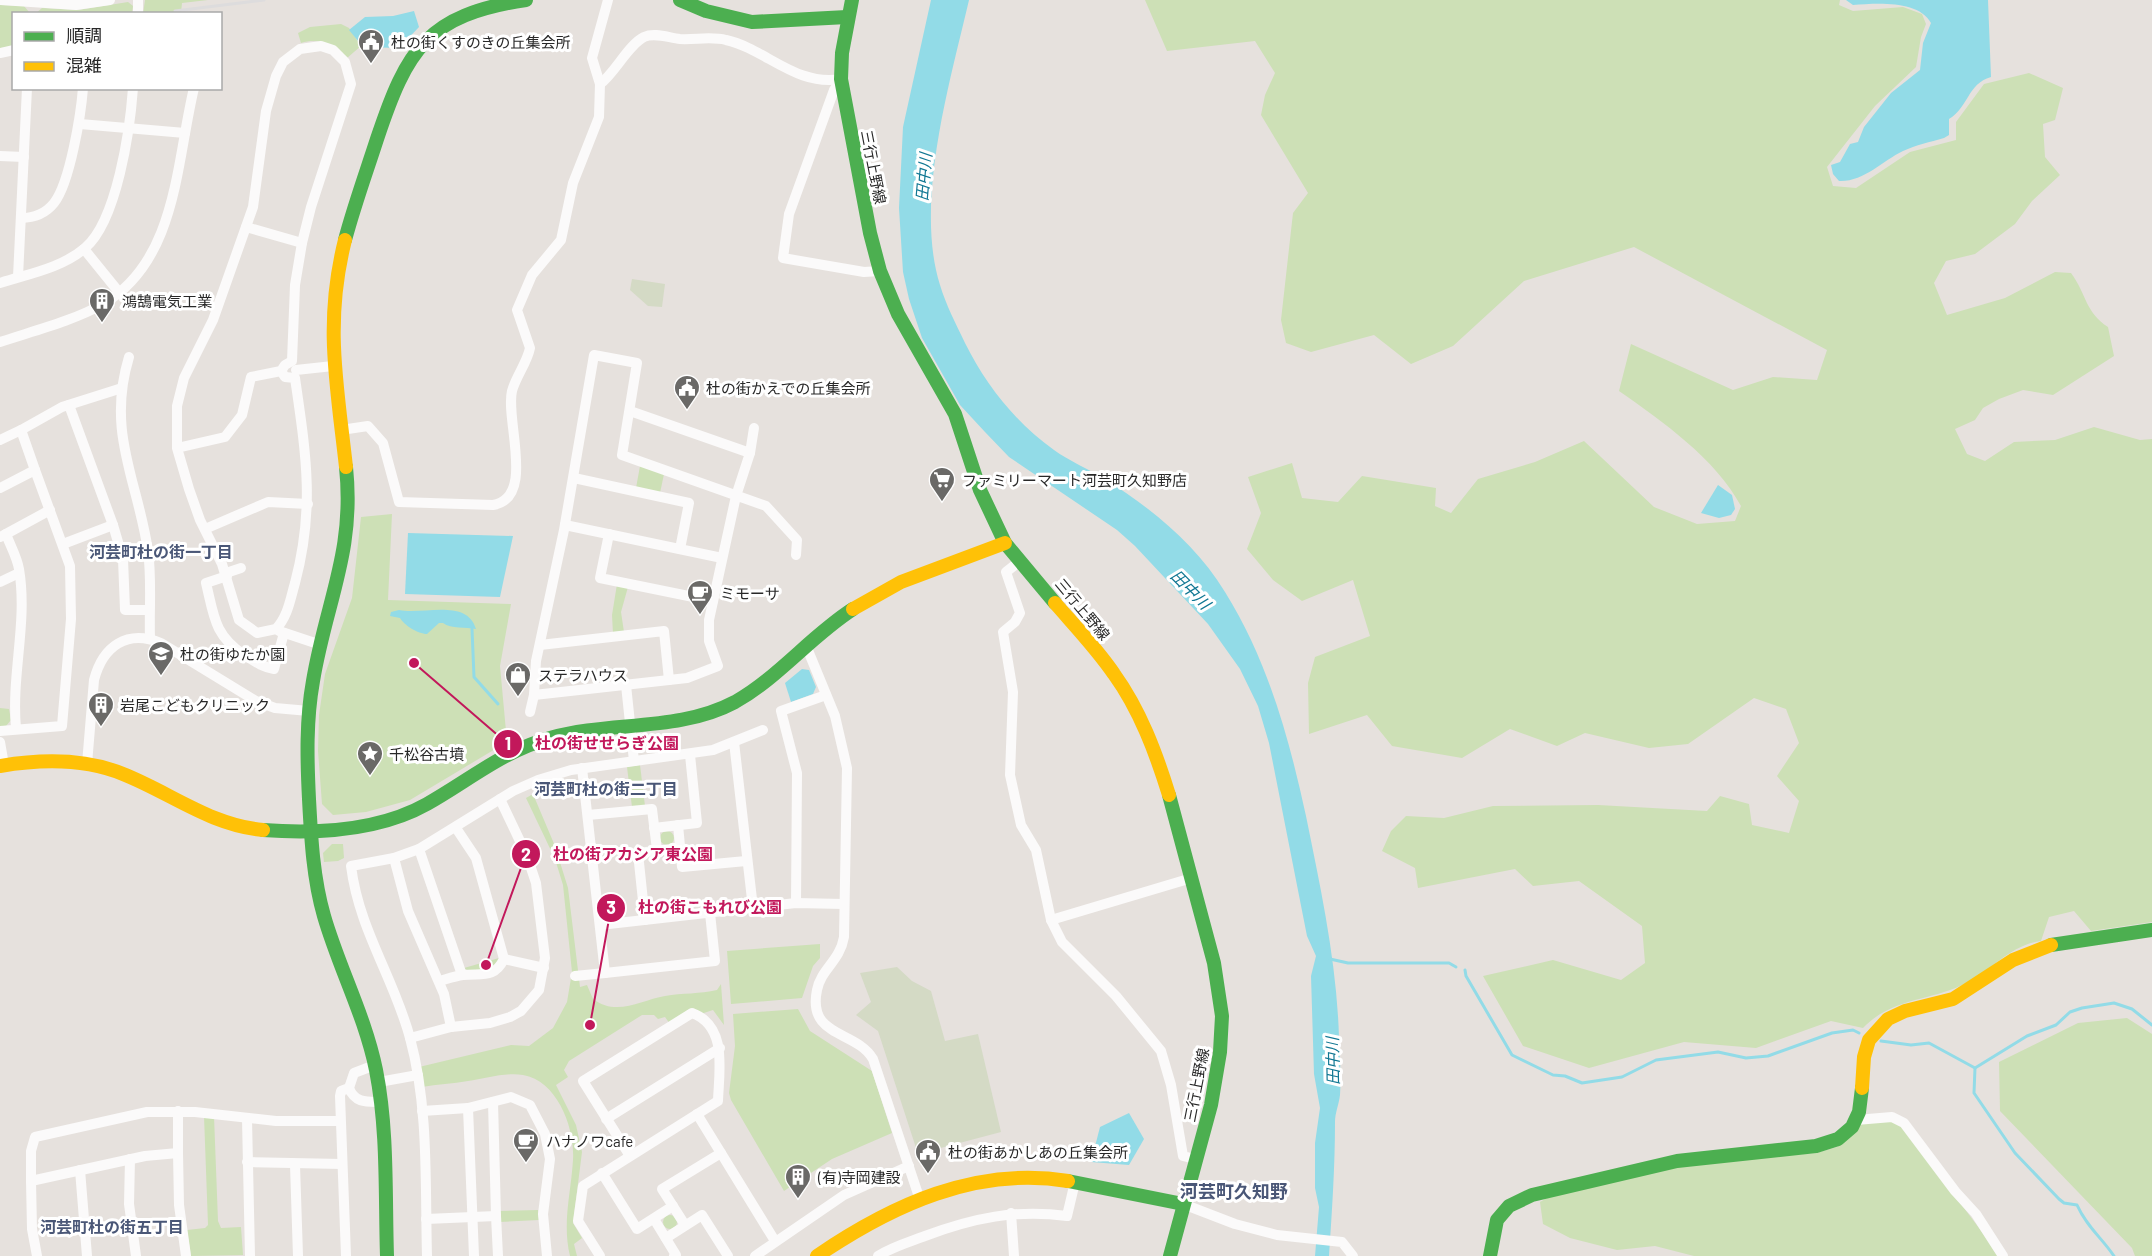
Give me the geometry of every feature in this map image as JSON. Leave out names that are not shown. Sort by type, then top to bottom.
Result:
[{"type":"street","points":[[1,0],[86,2],[110,0]]},
{"type":"street","points":[[387,1256],[379,1082],[369,1041],[324,922],[317,890],[312,829],[309,711],[321,645],[341,573],[348,523],[346,476],[333,366],[335,288],[344,243],[398,80],[423,44],[445,25],[477,9],[526,0]]},
{"type":"street","points":[[341,430],[368,426],[383,443],[399,502],[493,505],[510,498],[514,490],[515,474],[512,391],[530,348],[517,310],[532,275],[561,240],[573,183],[598,117],[600,84],[592,58],[608,0]]},
{"type":"street","points":[[680,0],[706,11],[752,22],[847,17]]},
{"type":"street","name":"三行上野線","points":[[852,0],[847,17],[841,79],[870,233],[880,271],[911,340],[955,414],[980,490],[1005,543],[1113,672],[1128,695],[1161,769],[1216,971],[1222,1016],[1216,1081],[1170,1256]]},
{"type":"street","points":[[600,84],[643,38],[653,35],[682,39],[724,39],[746,46],[796,73],[820,80],[841,79]]},
{"type":"street","points":[[241,568],[226,574],[206,583],[215,623],[229,645],[263,667],[274,669],[280,631],[305,544],[308,504],[308,474],[295,370],[296,276],[311,207],[351,84],[345,62],[327,47],[315,45],[300,49],[283,62],[276,76],[266,111],[256,197],[213,320],[184,378],[177,406],[177,448],[204,529],[226,574],[237,614],[243,625],[257,633],[280,631],[321,645]]},
{"type":"street","points":[[841,79],[834,90],[792,204],[784,236],[783,258],[864,272],[880,271]]},
{"type":"street","points":[[18,277],[27,90]]},
{"type":"street","points":[[21,218],[34,217],[54,203],[80,124],[83,90]]},
{"type":"street","points":[[0,283],[51,267],[84,249],[98,233],[108,214],[128,128],[133,90]]},
{"type":"street","points":[[0,342],[103,303],[147,262],[162,231],[194,90]]},
{"type":"street","points":[[80,124],[185,133]]},
{"type":"street","points":[[0,156],[24,157]]},
{"type":"street","points":[[246,227],[302,243]]},
{"type":"street","points":[[84,249],[118,291]]},
{"type":"street","points":[[531,712],[534,678],[565,525],[594,355],[637,363],[622,455],[766,506],[797,540],[796,555]]},
{"type":"street","points":[[129,357],[122,388],[124,453],[148,554],[150,638]]},
{"type":"street","points":[[177,448],[225,437],[242,415],[251,377],[281,371],[285,378],[295,370],[333,366]]},
{"type":"street","points":[[0,440],[69,405],[122,388]]},
{"type":"street","points":[[69,405],[113,525],[123,559],[125,610],[149,610]]},
{"type":"street","points":[[630,411],[750,453]]},
{"type":"street","points":[[534,695],[669,680],[706,673],[718,666],[712,652],[708,630],[736,496],[750,453],[754,428]]},
{"type":"street","points":[[0,731],[62,726],[71,619],[70,566],[21,430]]},
{"type":"street","points":[[0,488],[35,470]]},
{"type":"street","points":[[573,477],[689,503],[680,549]]},
{"type":"street","points":[[204,529],[268,502],[308,504]]},
{"type":"street","points":[[16,728],[15,696],[20,637],[19,573],[3,535],[50,510]]},
{"type":"street","points":[[63,544],[113,525]]},
{"type":"street","points":[[565,525],[722,558]]},
{"type":"street","points":[[609,534],[600,578],[713,602]]},
{"type":"street","points":[[0,742],[2,766],[50,760],[87,764],[137,780],[188,808],[225,823],[266,829],[312,829],[362,826],[391,821],[419,809],[472,774],[520,748],[551,737],[631,724],[684,719],[713,712],[762,685],[867,599],[893,586],[1005,543]]},
{"type":"street","points":[[1020,561],[1006,572],[1020,613],[1003,632],[1013,692],[1010,775],[1021,825],[1036,850],[1051,920],[1062,942],[1116,996],[1161,1051],[1171,1085],[1183,1156],[1195,1160]]},
{"type":"street","points":[[0,582],[19,573]]},
{"type":"street","points":[[540,645],[664,631],[669,680]]},
{"type":"street","points":[[87,764],[97,667],[108,650],[115,645],[134,639],[150,638],[256,701],[275,708],[309,711]]},
{"type":"street","points":[[807,648],[839,729],[847,768],[842,950],[819,981],[815,999],[817,1010],[831,1032],[858,1043],[873,1059],[920,1200]]},
{"type":"street","points":[[626,685],[634,761]]},
{"type":"street","points":[[796,903],[797,773],[781,711],[826,695]]},
{"type":"street","points":[[427,1256],[422,1111],[418,1075],[410,1038],[363,923],[351,866],[394,858],[419,849],[500,799],[538,780],[582,768],[690,755],[734,742],[763,730]]},
{"type":"street","points":[[734,742],[753,908]]},
{"type":"street","points":[[654,828],[697,823],[690,755]]},
{"type":"street","points":[[582,768],[605,973]]},
{"type":"street","points":[[410,1038],[451,1027],[499,1021],[521,1011],[538,990],[544,968],[536,883],[500,799]]},
{"type":"street","points":[[588,815],[652,809],[657,850]]},
{"type":"street","points":[[678,825],[682,867],[746,861]]},
{"type":"street","points":[[440,981],[462,975],[489,975],[497,970],[504,959],[476,858],[456,828]]},
{"type":"street","points":[[645,920],[638,853],[680,848]]},
{"type":"street","points":[[419,849],[462,975]]},
{"type":"street","points":[[394,858],[408,911],[440,981],[451,1027]]},
{"type":"street","points":[[1051,920],[1185,880],[1191,876]]},
{"type":"street","points":[[600,925],[796,903],[844,904]]},
{"type":"street","points":[[575,976],[715,961],[711,913]]},
{"type":"street","points":[[1490,1256],[1497,1220],[1509,1206],[1532,1195],[1677,1161],[1822,1145],[1842,1136],[1856,1120],[1863,1094],[1868,1046],[1874,1031],[1886,1020],[1964,994],[2012,960],[2031,951],[2152,930]]},
{"type":"street","points":[[504,959],[544,968]]},
{"type":"street","points":[[600,1256],[578,1221],[583,1186],[718,1101],[720,1048],[701,1016],[692,1013],[583,1081],[630,1156]]},
{"type":"street","points":[[606,1119],[720,1048]]},
{"type":"street","points":[[375,1065],[354,1073],[349,1088],[354,1097],[361,1101],[380,1102]]},
{"type":"street","points":[[379,1082],[418,1075]]},
{"type":"street","points":[[346,1256],[340,1120],[341,1091],[349,1088]]},
{"type":"street","points":[[422,1111],[468,1108],[512,1097],[524,1101],[533,1110],[545,1134],[550,1159],[543,1214],[547,1256]]},
{"type":"street","points":[[493,1102],[498,1256]]},
{"type":"street","points":[[468,1108],[474,1256]]},
{"type":"street","points":[[37,1256],[32,1229],[31,1181],[32,1143],[38,1135],[127,1115],[178,1111],[247,1119],[340,1120]]},
{"type":"street","points":[[178,1111],[179,1205],[186,1256]]},
{"type":"street","points":[[697,1114],[775,1241]]},
{"type":"street","points":[[1856,1120],[1892,1117],[1904,1122],[1955,1191],[1976,1214],[2003,1256]]},
{"type":"street","points":[[247,1119],[250,1256]]},
{"type":"street","points":[[31,1181],[130,1160],[178,1153]]},
{"type":"street","points":[[686,1225],[662,1189],[721,1153]]},
{"type":"street","points":[[130,1160],[129,1204],[136,1256]]},
{"type":"street","points":[[247,1162],[295,1165],[342,1164]]},
{"type":"street","points":[[295,1165],[298,1256]]},
{"type":"street","points":[[755,1256],[844,1195],[909,1166]]},
{"type":"street","points":[[80,1170],[87,1256]]},
{"type":"street","points":[[602,1173],[637,1229],[673,1206]]},
{"type":"street","points":[[817,1256],[881,1215],[920,1200],[982,1181],[1008,1177],[1043,1177],[1183,1204],[1235,1224],[1300,1238],[1339,1242],[1344,1244],[1353,1256]]},
{"type":"street","points":[[878,1256],[901,1244],[968,1221],[1011,1213],[1041,1212],[1067,1216],[1075,1182]]},
{"type":"street","points":[[1011,1213],[1014,1256]]},
{"type":"street","points":[[666,1238],[702,1215],[728,1256]]},
{"type":"street","points":[[426,1219],[496,1216]]},
{"type":"street","points":[[654,1219],[676,1255],[674,1256]]},
{"type":"green space","points":[[145,0],[208,0],[182,3],[181,12],[143,12]]},
{"type":"green space","points":[[1145,0],[1840,0],[1839,5],[1853,11],[1903,7],[1922,14],[1926,24],[1921,37],[1916,67],[1875,106],[1827,167],[1833,186],[1856,188],[1910,152],[1956,140],[1956,122],[1984,84],[2029,73],[2063,88],[2055,120],[2043,124],[2045,157],[2060,175],[2032,201],[2015,224],[1975,254],[1946,261],[1934,283],[1947,315],[2005,298],[2055,272],[2071,273],[2090,309],[2108,327],[2114,356],[2053,395],[2023,390],[1983,408],[1975,420],[1955,429],[1967,454],[1985,461],[2014,442],[2055,440],[2094,427],[2140,440],[2152,439],[2152,922],[2091,931],[2074,911],[2049,917],[2041,941],[2030,943],[2012,952],[1968,982],[1887,1010],[1863,1028],[1831,1021],[1756,1048],[1684,1042],[1589,1068],[1523,1046],[1483,976],[1553,960],[1621,980],[1645,963],[1642,926],[1579,881],[1533,886],[1515,869],[1418,888],[1415,868],[1382,851],[1391,831],[1406,816],[1444,818],[1493,806],[1598,805],[1707,811],[1720,796],[1749,804],[1752,825],[1789,833],[1799,801],[1777,776],[1799,743],[1786,709],[1754,698],[1688,744],[1649,748],[1585,733],[1557,746],[1510,729],[1462,758],[1392,746],[1367,715],[1309,734],[1308,683],[1315,657],[1370,636],[1353,580],[1302,601],[1273,580],[1247,549],[1261,513],[1248,477],[1292,463],[1302,498],[1338,502],[1362,476],[1436,488],[1435,506],[1451,513],[1478,479],[1535,462],[1584,441],[1654,507],[1697,524],[1735,521],[1741,506],[1717,472],[1687,442],[1619,391],[1631,344],[1733,390],[1773,377],[1817,380],[1827,350],[1634,247],[1524,281],[1453,346],[1411,364],[1374,335],[1311,352],[1286,343],[1281,320],[1293,213],[1308,193],[1261,115],[1265,95],[1275,73],[1255,41],[1167,51]]},
{"type":"green space","points":[[128,2],[133,6],[132,12],[37,12],[42,8],[78,10]]},
{"type":"green space","points":[[0,5],[24,6],[29,12],[12,12],[12,47],[0,48]]},
{"type":"green space","points":[[341,24],[349,28],[361,46],[347,58],[331,46],[320,42],[301,43],[298,33],[310,27]]},
{"type":"green space","points":[[632,279],[665,284],[662,307],[648,306],[630,290]]},
{"type":"green space","points":[[640,466],[664,474],[660,493],[636,488]]},
{"type":"green space","points":[[392,514],[388,600],[511,604],[500,666],[507,742],[410,800],[366,812],[333,815],[322,804],[318,751],[319,715],[325,674],[352,598],[361,517]]},
{"type":"green space","points":[[617,584],[628,587],[621,612],[624,632],[613,634],[612,615]]},
{"type":"green space","points":[[0,708],[9,709],[11,720],[6,726],[0,727]]},
{"type":"green space","points":[[640,765],[645,806],[632,807],[627,767]]},
{"type":"green space","points":[[533,794],[555,846],[568,888],[580,987],[587,985],[593,999],[602,1004],[620,1007],[665,996],[717,990],[721,984],[724,1025],[713,1010],[670,1024],[665,1017],[658,1019],[654,1015],[642,1015],[569,1061],[564,1070],[568,1077],[556,1085],[576,1125],[582,1152],[573,1223],[582,1238],[574,1244],[577,1256],[570,1256],[567,1232],[573,1148],[567,1121],[555,1096],[535,1079],[516,1074],[422,1087],[419,1067],[511,1045],[529,1046],[553,1028],[567,1002],[572,972],[563,885],[555,859],[526,798]]},
{"type":"green space","points":[[667,831],[672,833],[674,838],[672,843],[667,845],[662,843],[660,838],[662,833]]},
{"type":"green space","points":[[332,844],[343,844],[344,858],[324,862],[323,853]]},
{"type":"green space","points":[[820,944],[820,958],[813,966],[802,998],[731,1004],[727,951]]},
{"type":"green space","points":[[499,958],[495,966],[470,972],[464,968]]},
{"type":"green space","points":[[897,967],[912,981],[931,991],[945,1041],[978,1034],[1001,1132],[918,1154],[878,1031],[856,1015],[871,1002],[860,973]]},
{"type":"green space","points":[[798,1009],[810,1031],[872,1071],[892,1133],[832,1159],[784,1191],[731,1100],[729,1093],[735,1046],[733,1014]]},
{"type":"green space","points":[[2127,1018],[2152,1034],[2152,1256],[2135,1256],[2132,1248],[2000,1111],[1999,1062],[2078,1023]]},
{"type":"green space","points":[[204,1116],[214,1116],[218,1221],[221,1228],[241,1227],[243,1255],[191,1256],[187,1230],[205,1228],[208,1225]]},
{"type":"green space","points":[[1889,1119],[1901,1124],[2000,1256],[1694,1256],[1655,1246],[1617,1250],[1570,1238],[1543,1224],[1540,1202],[1554,1194],[1680,1164],[1816,1153],[1837,1147],[1862,1122]]},
{"type":"green space","points":[[538,1210],[539,1220],[500,1222],[499,1211]]},
{"type":"green space","points":[[670,1215],[675,1217],[677,1222],[675,1227],[670,1229],[665,1227],[663,1222],[665,1217]]},
{"type":"water","name":"田中川","points":[[931,0],[969,0],[938,142],[931,217],[933,253],[940,285],[965,343],[992,388],[1014,415],[1040,439],[1060,454],[1138,501],[1171,528],[1200,558],[1225,592],[1240,618],[1265,673],[1284,729],[1317,871],[1338,1010],[1340,1089],[1335,1119],[1329,1256],[1315,1256],[1319,1207],[1315,1188],[1315,1143],[1320,1108],[1314,1074],[1311,976],[1316,956],[1307,936],[1269,743],[1258,706],[1240,669],[1208,624],[1135,546],[1117,530],[1009,457],[960,405],[922,338],[909,299],[903,272],[899,208],[903,127]]},
{"type":"water","points":[[1846,0],[1988,0],[1991,77],[1983,80],[1972,90],[1961,108],[1949,119],[1949,135],[1903,151],[1865,175],[1839,181],[1833,174],[1831,165],[1840,162],[1850,144],[1858,142],[1864,127],[1891,93],[1920,70],[1923,43],[1931,23],[1917,10],[1907,7],[1885,4],[1853,5]]},
{"type":"water","points":[[414,11],[419,27],[399,48],[363,47],[349,30],[365,17],[393,16]]},
{"type":"water","points":[[1718,485],[1732,495],[1735,509],[1731,515],[1719,518],[1701,513]]},
{"type":"water","points":[[408,533],[513,536],[500,597],[405,594]]},
{"type":"water","points":[[399,610],[454,611],[471,619],[476,629],[439,623],[427,634],[423,634],[412,629],[400,618],[390,616],[391,612]]},
{"type":"water","points":[[802,669],[809,670],[816,687],[813,694],[791,702],[785,683]]},
{"type":"water","points":[[1129,1113],[1144,1139],[1129,1165],[1091,1162],[1100,1127]]},
{"type":"waterway","points":[[472,629],[474,677],[498,704]]},
{"type":"waterway","points":[[1330,959],[1348,963],[1449,963],[1456,967]]},
{"type":"waterway","points":[[1465,970],[1466,976],[1512,1055],[1553,1075],[1565,1076],[1582,1083],[1622,1077],[1656,1060],[1718,1052],[1746,1058],[1768,1056],[1832,1033],[1853,1030],[1859,1033]]},
{"type":"waterway","points":[[1975,1068],[2027,1036],[2056,1025],[2070,1012],[2082,1008],[2114,1003],[2132,1009],[2152,1025]]},
{"type":"waterway","points":[[1881,1041],[1911,1045],[1929,1043],[1975,1068],[1974,1093],[2015,1153],[2059,1199],[2064,1203],[2077,1205],[2090,1226],[2114,1256]]},
{"type":"railway","points":[[175,11],[264,0]]},
{"type":"traffic: fast","points":[[345,240],[388,108],[411,59],[426,41],[443,27],[465,15],[526,0]]},
{"type":"traffic: fast","points":[[680,0],[706,11],[752,22],[847,17]]},
{"type":"traffic: fast","points":[[852,0],[842,53],[841,79],[870,233],[880,271],[898,314],[955,414],[980,490],[1005,543],[1055,603]]},
{"type":"traffic: fast","points":[[346,467],[348,497],[343,551],[319,653],[309,710],[309,799],[313,858],[320,902],[365,1030],[380,1093],[384,1139],[387,1256]]},
{"type":"traffic: fast","points":[[263,830],[326,831],[389,820],[427,804],[501,759],[550,738],[596,729],[668,722],[713,711],[751,692],[781,669],[823,631],[853,609]]},
{"type":"traffic: fast","points":[[1169,795],[1214,963],[1222,1016],[1220,1052],[1211,1105],[1170,1256]]},
{"type":"traffic: fast","points":[[2051,945],[2152,930]]},
{"type":"traffic: fast","points":[[1490,1256],[1497,1220],[1509,1206],[1532,1195],[1677,1161],[1816,1146],[1838,1139],[1852,1127],[1859,1112],[1862,1088]]},
{"type":"traffic: fast","points":[[1068,1181],[1183,1204]]},
{"type":"traffic: slow","points":[[345,240],[335,299],[334,354],[346,467]]},
{"type":"traffic: slow","points":[[853,609],[901,582],[1005,543]]},
{"type":"traffic: slow","points":[[1055,603],[1086,638],[1132,702],[1159,763],[1169,795]]},
{"type":"traffic: slow","points":[[0,766],[47,761],[93,765],[123,774],[226,822],[263,830]]},
{"type":"traffic: slow","points":[[1862,1088],[1864,1057],[1869,1040],[1888,1019],[1905,1011],[1953,999],[2013,960],[2051,945]]},
{"type":"traffic: slow","points":[[817,1256],[875,1221],[936,1194],[1001,1179],[1034,1178],[1068,1181]]},
{"type":"place","name":"杜の街くすのきの丘集会所","points":[[371,65]]},
{"type":"place","name":"鴻鵠電気工業","points":[[102,324]]},
{"type":"place","name":"杜の街かえでの丘集会所","points":[[687,411]]},
{"type":"place","name":"ファミリーマート河芸町久知野店","points":[[942,503]]},
{"type":"place","name":"ミモーサ","points":[[700,616]]},
{"type":"place","name":"杜の街せせらぎ公園","points":[[414,663]]},
{"type":"place","name":"杜の街ゆたか園","points":[[161,677]]},
{"type":"place","name":"ステラハウス","points":[[518,698]]},
{"type":"place","name":"岩尾こどもクリニック","points":[[101,728]]},
{"type":"place","name":"千松谷古墳","points":[[370,777]]},
{"type":"place","name":"杜の街アカシア東公園","points":[[486,965]]},
{"type":"place","name":"杜の街こもれび公園","points":[[590,1025]]},
{"type":"place","name":"ハナノワcafe","points":[[526,1164]]},
{"type":"place","name":"杜の街あかしあの丘集会所","points":[[928,1175]]},
{"type":"place","name":"(有)寺岡建設","points":[[798,1200]]},
{"type":"district","name":"河芸町杜の街一丁目","points":[[161,551]]},
{"type":"district","name":"河芸町杜の街二丁目","points":[[606,788]]},
{"type":"district","name":"河芸町久知野","points":[[1234,1191]]},
{"type":"district","name":"河芸町杜の街五丁目","points":[[112,1226]]}]
